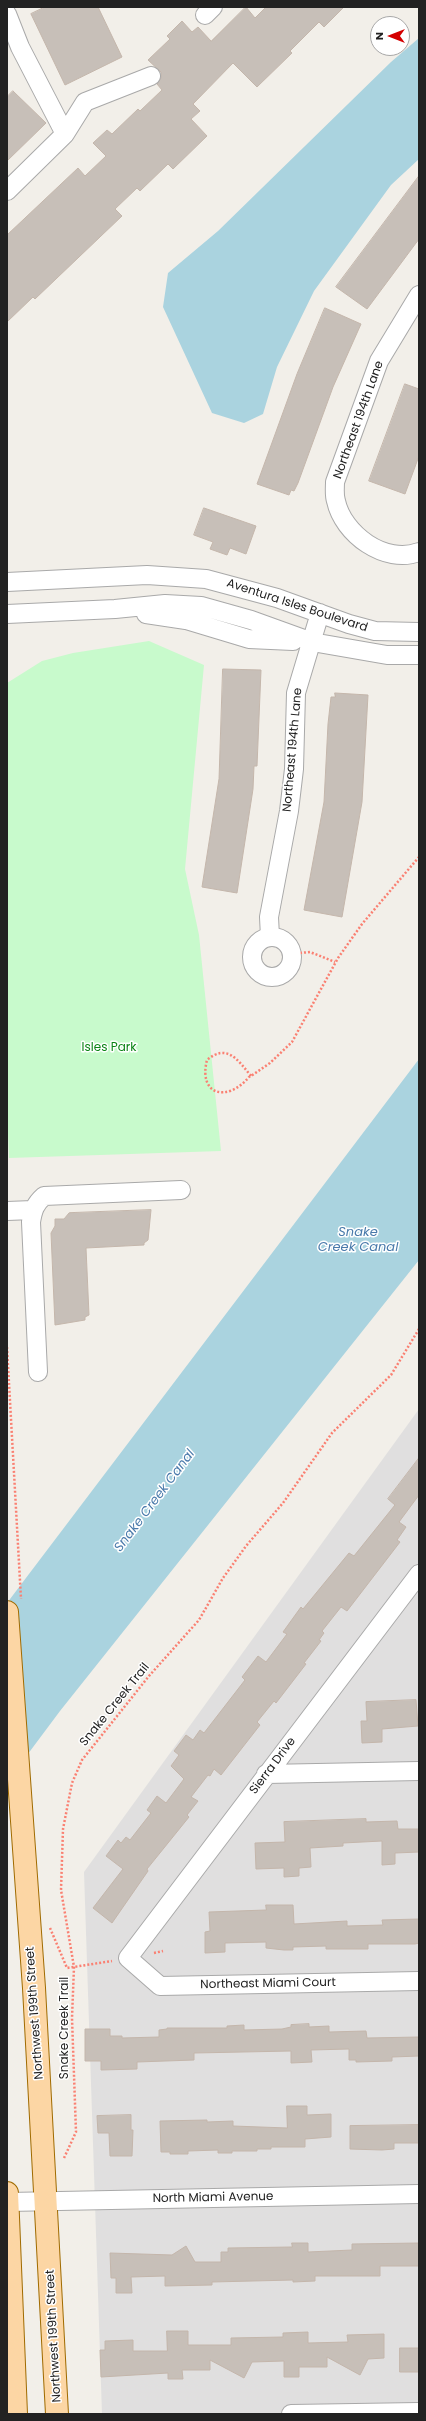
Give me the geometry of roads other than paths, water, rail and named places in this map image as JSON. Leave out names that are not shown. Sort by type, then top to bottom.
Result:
[{"type":"main road","name":"Northwest 199th Street","points":[[7,1612],[47,2201],[57,2414]]},
{"type":"main road","points":[[7,2204],[11,2386],[16,2414]]},
{"type":"street","points":[[7,14],[20,48],[65,134]]},
{"type":"street","points":[[7,191],[65,134],[85,102],[151,76]]},
{"type":"street","name":"Northeast 194th Lane","points":[[419,295],[379,361],[335,482],[336,501],[348,526],[368,544],[387,553],[411,555],[419,552]]},
{"type":"street","name":"Aventura Isles Boulevard","points":[[7,582],[147,575],[204,578],[271,596],[349,624],[375,631],[419,632]]},
{"type":"street","points":[[201,606],[206,598],[204,578]]},
{"type":"street","name":"Aventura Isles Boulevard","points":[[7,614],[115,609],[164,604],[201,606],[251,620],[312,642]]},
{"type":"street","name":"Aventura Isles Boulevard","points":[[115,609],[186,620],[249,639],[312,642],[387,655],[419,654]]},
{"type":"street","name":"Northeast 194th Lane","points":[[270,937],[269,917],[288,812],[294,769],[296,693],[320,613]]},
{"type":"street","points":[[38,1372],[31,1222],[33,1210],[44,1196],[180,1190]]},
{"type":"street","points":[[7,1211],[33,1210]]},
{"type":"street","name":"Sierra Drive","points":[[128,1958],[419,1574]]},
{"type":"street","points":[[266,1774],[419,1772]]},
{"type":"street","name":"Northeast Miami Court","points":[[128,1958],[160,1986],[419,1981]]},
{"type":"street","name":"North Miami Avenue","points":[[7,2204],[47,2201],[419,2194]]},
{"type":"street","points":[[291,2414],[419,2412]]},
{"type":"water","points":[[419,38],[419,159],[391,185],[314,291],[277,367],[263,414],[244,423],[212,413],[163,307],[168,273],[218,231],[391,62],[398,56],[410,56],[410,46]]},
{"type":"water","name":"Snake Creek Canal","points":[[419,1059],[419,1260],[60,1711],[7,1782],[7,1603]]},
{"type":"park label","name":"Isles Park","points":[[109,1048]]}]
